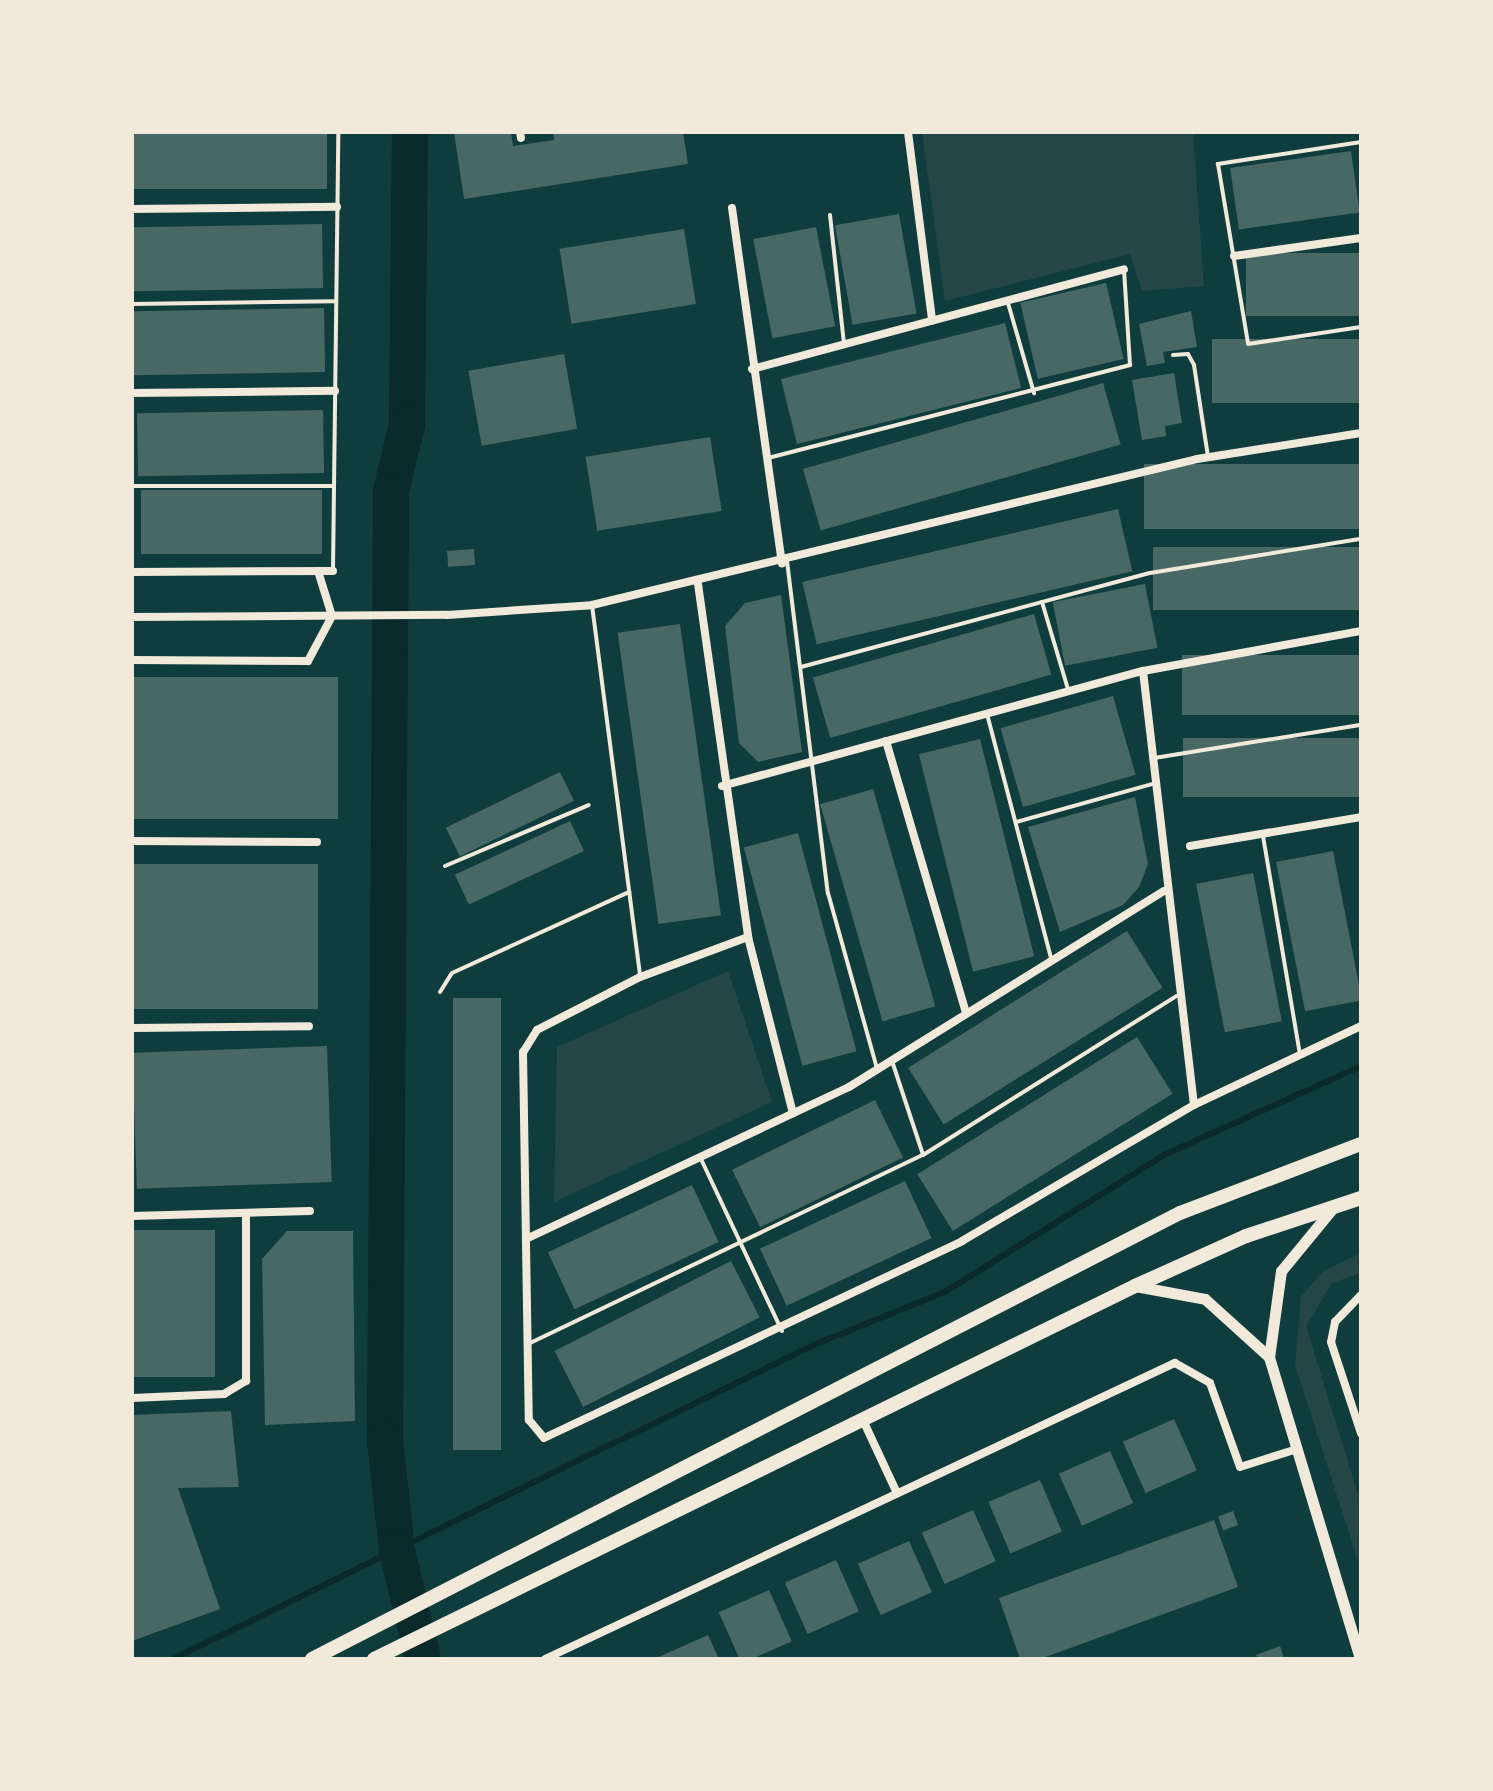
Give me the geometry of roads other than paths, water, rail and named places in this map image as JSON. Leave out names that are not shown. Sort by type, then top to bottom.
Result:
[{"type":"main road","points":[[312,1659],[1180,1213],[1361,1144]]},
{"type":"main road","points":[[375,1658],[861,1415],[1135,1286],[1361,1198]]},
{"type":"street","points":[[908,132],[932,320]]},
{"type":"street","points":[[132,209],[337,207]]},
{"type":"street","points":[[732,208],[765,459],[784,562]]},
{"type":"street","points":[[1234,256],[1361,238]]},
{"type":"street","points":[[752,369],[1124,269]]},
{"type":"street","points":[[132,393],[335,391]]},
{"type":"street","points":[[132,617],[447,615],[592,605],[698,584],[1208,457],[1361,433]]},
{"type":"street","points":[[132,660],[308,661],[332,616],[318,571]]},
{"type":"street","points":[[132,572],[333,571]]},
{"type":"street","points":[[698,584],[722,786],[748,937],[793,1113]]},
{"type":"street","points":[[722,786],[1143,671],[1361,631]]},
{"type":"street","points":[[1143,671],[1152,784],[1176,996],[1194,1105]]},
{"type":"street","points":[[886,741],[965,1010]]},
{"type":"street","points":[[1190,846],[1361,817]]},
{"type":"street","points":[[132,841],[317,842]]},
{"type":"street","points":[[526,1239],[793,1113],[877,1068],[965,1010],[1164,891]]},
{"type":"street","points":[[748,937],[640,977],[537,1030],[523,1052],[529,1420],[544,1438],[782,1331],[962,1241],[1194,1105],[1361,1026]]},
{"type":"street","points":[[132,1028],[309,1026]]},
{"type":"street","points":[[1335,1206],[1281,1271],[1269,1357],[1360,1659]]},
{"type":"street","points":[[132,1216],[310,1211]]},
{"type":"street","points":[[132,1398],[224,1394],[246,1381],[246,1213]]},
{"type":"street","points":[[1135,1286],[1205,1299],[1269,1357]]},
{"type":"street","points":[[1361,1295],[1335,1322],[1331,1342],[1356,1403],[1361,1433]]},
{"type":"street","points":[[545,1659],[1175,1363],[1210,1383],[1240,1467],[1297,1449]]},
{"type":"street","points":[[861,1415],[897,1493]]},
{"type":"lane","points":[[333,571],[338,132]]},
{"type":"lane","points":[[703,132],[736,132]]},
{"type":"lane","points":[[1361,142],[1218,164],[1248,344],[1361,327]]},
{"type":"lane","points":[[830,215],[844,344]]},
{"type":"lane","points":[[765,459],[1034,393],[1130,365],[1124,269]]},
{"type":"lane","points":[[1007,300],[1034,393]]},
{"type":"lane","points":[[132,304],[336,301]]},
{"type":"lane","points":[[1173,355],[1188,354],[1194,365],[1208,457]]},
{"type":"lane","points":[[132,486],[334,486]]},
{"type":"lane","points":[[801,667],[1150,573],[1361,539]]},
{"type":"lane","points":[[784,562],[801,667],[828,893],[877,1068]]},
{"type":"lane","points":[[1042,602],[1069,691]]},
{"type":"lane","points":[[592,605],[640,977]]},
{"type":"lane","points":[[987,714],[1051,958]]},
{"type":"lane","points":[[1150,759],[1361,725]]},
{"type":"lane","points":[[1015,822],[1152,784]]},
{"type":"lane","points":[[445,866],[589,805]]},
{"type":"lane","points":[[1263,833],[1300,1054]]},
{"type":"lane","points":[[440,992],[452,973],[629,892]]},
{"type":"lane","points":[[528,1344],[923,1155],[1176,996]]},
{"type":"lane","points":[[892,1058],[923,1155]]},
{"type":"lane","points":[[700,1157],[782,1331]]},
{"type":"waterway","points":[[410,132],[407,425],[391,491],[385,1441],[397,1550],[423,1659]]},
{"type":"waterway","points":[[173,1659],[816,1344],[945,1292],[1164,1155],[1361,1066]]}]
